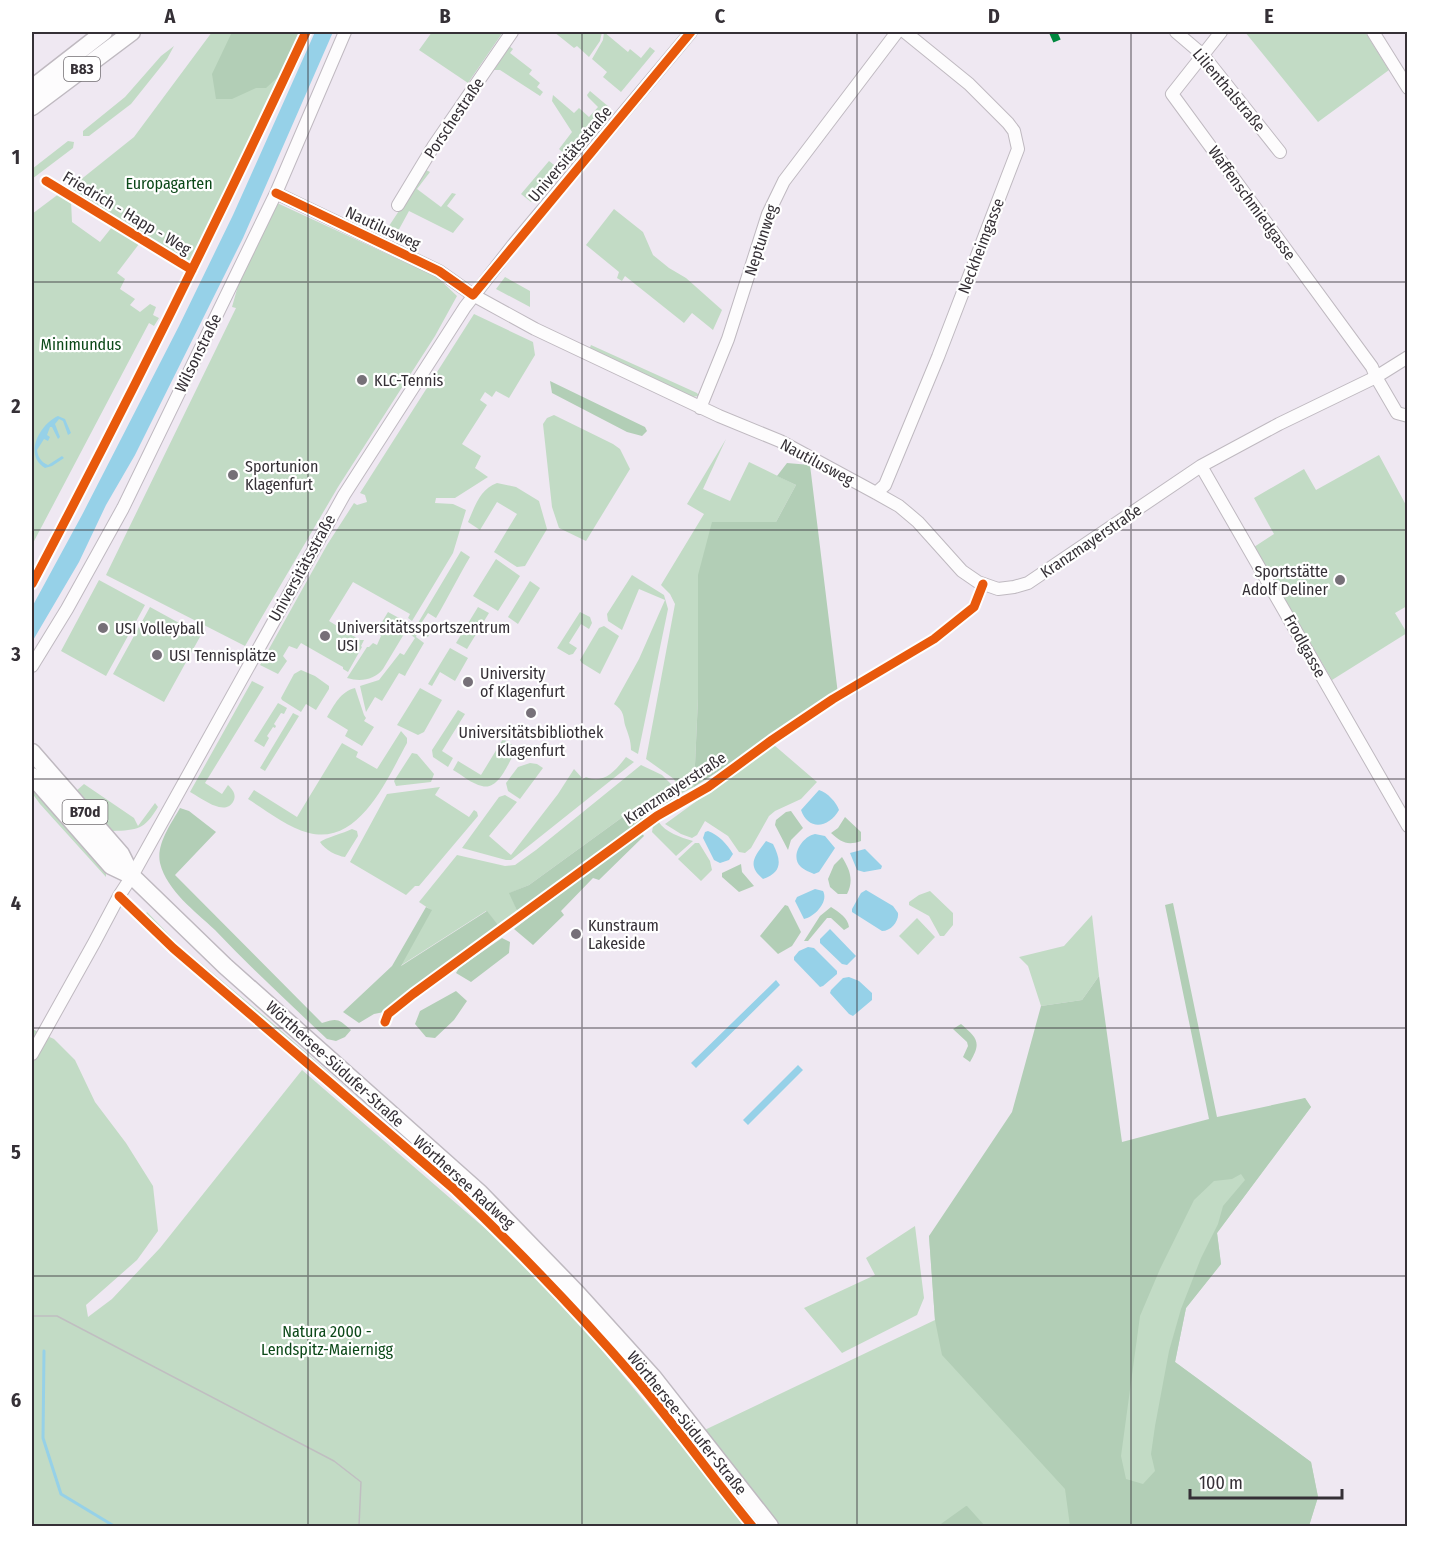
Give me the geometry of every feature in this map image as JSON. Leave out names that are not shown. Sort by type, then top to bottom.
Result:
[{"type":"main road","name":"B83","points":[[32,88],[105,32]]},
{"type":"main road","name":"B83","points":[[32,107],[132,32]]},
{"type":"main road","name":"Wörthersee-Südufer-Straße","points":[[32,752],[121,854],[132,876]]},
{"type":"main road","name":"Wörthersee-Südufer-Straße","points":[[32,776],[111,866],[132,876],[225,966],[488,1201],[577,1293],[653,1377],[770,1527]]},
{"type":"street","name":"Wilsonstraße","points":[[32,666],[67,609],[123,508],[276,194],[345,32]]},
{"type":"street","name":"Porschestraße","points":[[398,205],[433,147],[512,32]]},
{"type":"street","name":"Universitätsstraße","points":[[32,1054],[344,495],[473,296],[691,32]]},
{"type":"street","name":"Neptunweg","points":[[700,408],[728,339],[776,194],[897,32]]},
{"type":"street","name":"Neckheimgasse","points":[[876,493],[885,485],[907,432],[1018,149],[1014,131],[1008,123],[969,84],[905,32]]},
{"type":"street","name":"Lilienthalstraße","points":[[1176,32],[1203,55],[1280,152]]},
{"type":"street","name":"Waffenschmiedgasse","points":[[1221,32],[1172,94],[1372,367],[1376,377]]},
{"type":"street","points":[[1373,32],[1407,88]]},
{"type":"street","name":"Nautilusweg","points":[[276,194],[439,271],[473,296],[555,339],[700,408],[780,441],[876,493],[899,506],[918,522],[962,571],[983,584]]},
{"type":"street","name":"Kranzmayerstraße","points":[[983,584],[998,589],[1028,583],[1201,466],[1376,377],[1407,357]]},
{"type":"street","points":[[1376,377],[1397,413],[1407,416]]},
{"type":"street","name":"Frodlgasse","points":[[1201,466],[1407,826]]},
{"type":"green space","name":"Europagarten","points":[[212,32],[305,32],[192,263],[69,189],[134,137]]},
{"type":"green space","points":[[232,32],[302,32],[281,78],[277,78],[266,88],[256,88],[232,99],[216,99],[212,74]]},
{"type":"green space","points":[[432,32],[503,32],[468,83],[419,50]]},
{"type":"green space","points":[[554,32],[602,32],[600,41],[589,57],[577,46],[574,48]]},
{"type":"green space","points":[[604,32],[628,52],[630,49],[641,58],[650,47],[655,51],[621,92],[603,77],[607,72],[592,59],[603,40]]},
{"type":"green space","points":[[1245,32],[1365,32],[1389,70],[1318,122]]},
{"type":"green space","points":[[174,46],[167,59],[131,104],[89,136],[83,136],[83,131],[125,97],[161,56]]},
{"type":"green space","points":[[509,46],[513,49],[510,53],[532,70],[529,74],[540,83],[537,87],[543,92],[540,96],[500,70],[492,70]]},
{"type":"green space","points":[[590,91],[609,107],[568,157],[559,149],[572,132],[552,101],[553,95],[574,113],[579,108],[589,117],[598,107],[587,95]]},
{"type":"green space","points":[[68,141],[74,142],[73,148],[32,179],[32,169]]},
{"type":"green space","points":[[549,161],[558,168],[531,202],[521,194]]},
{"type":"green space","points":[[426,170],[430,172],[417,189],[441,207],[452,193],[456,194],[447,206],[464,219],[453,233],[409,211],[397,233],[387,229]]},
{"type":"green space","name":"Minimundus","points":[[60,193],[71,201],[72,222],[100,242],[112,227],[139,244],[117,273],[125,279],[120,289],[135,299],[130,305],[140,312],[150,304],[156,307],[153,315],[159,318],[154,326],[149,323],[32,545],[32,214]]},
{"type":"green space","points":[[275,202],[437,277],[457,296],[435,336],[338,487],[245,646],[106,575],[236,308],[232,307],[239,282]]},
{"type":"green space","points":[[614,209],[643,232],[653,255],[686,278],[722,310],[713,330],[692,313],[684,323],[625,276],[622,281],[617,278],[619,272],[586,245]]},
{"type":"green space","points":[[505,277],[530,291],[530,307],[496,289]]},
{"type":"green space","points":[[474,314],[533,342],[535,355],[509,398],[496,391],[492,397],[485,392],[480,400],[487,405],[462,444],[481,456],[475,468],[488,477],[455,498],[436,498],[435,503],[453,504],[466,510],[453,553],[412,621],[408,618],[410,614],[353,582],[329,621],[360,640],[364,640],[348,672],[301,643],[297,649],[289,646],[283,656],[287,661],[278,674],[260,665],[327,545],[354,503],[357,505],[367,502],[365,495],[360,493]]},
{"type":"green space","points":[[591,345],[697,393],[699,396],[692,397],[589,350]]},
{"type":"green space","points":[[550,381],[645,427],[647,431],[642,436],[627,432],[552,393]]},
{"type":"green space","points":[[554,415],[613,444],[620,449],[630,469],[586,541],[559,528],[552,507],[543,424],[547,418]]},
{"type":"green space","points":[[726,439],[703,489],[730,501],[749,462],[796,485],[776,522],[698,698],[694,787],[680,794],[674,779],[646,759],[675,604],[670,594],[661,585],[704,514],[687,504]]},
{"type":"green space","name":"Sportstätte Adolf Deliner","points":[[1379,455],[1407,507],[1407,606],[1395,613],[1407,633],[1332,680],[1254,547],[1274,534],[1254,498],[1304,469],[1316,490]]},
{"type":"green space","points":[[787,463],[810,465],[838,694],[694,787],[698,698],[698,575],[712,522],[776,522],[796,485],[777,476]]},
{"type":"green space","points":[[497,483],[516,487],[539,501],[547,529],[525,566],[517,567],[494,552],[517,514],[497,502],[480,530],[468,522],[482,494]]},
{"type":"green space","points":[[461,551],[470,557],[445,602],[436,618],[428,613],[418,628],[429,635],[428,637],[415,628]]},
{"type":"green space","points":[[496,559],[520,576],[498,611],[473,596]]},
{"type":"green space","points":[[632,575],[664,595],[668,609],[638,754],[631,750],[623,713],[614,704],[639,659],[665,600],[639,589],[622,630],[608,621],[607,614]]},
{"type":"green space","name":"USI Volleyball","points":[[99,580],[145,605],[106,676],[61,651]]},
{"type":"green space","points":[[530,581],[540,588],[518,624],[508,617]]},
{"type":"green space","name":"USI Tennisplätze","points":[[150,607],[201,635],[164,702],[113,674]]},
{"type":"green space","points":[[478,607],[489,613],[467,649],[456,643]]},
{"type":"green space","points":[[388,612],[410,624],[383,669],[376,676],[367,679],[347,678],[367,647],[373,643],[377,645],[381,636],[379,627]]},
{"type":"green space","points":[[580,612],[590,617],[592,623],[589,629],[581,624],[569,643],[577,648],[573,654],[569,655],[557,648]]},
{"type":"green space","points":[[604,626],[619,636],[600,674],[580,660],[599,628]]},
{"type":"green space","points":[[412,632],[417,634],[416,637],[424,643],[405,676],[399,673],[382,701],[375,697],[366,712],[360,686],[379,680],[400,653],[404,655],[415,638],[411,635]]},
{"type":"green space","points":[[450,648],[468,658],[455,681],[440,672],[432,686],[428,684]]},
{"type":"green space","points":[[301,670],[329,686],[316,710],[306,704],[301,712],[281,698],[294,674]]},
{"type":"green space","points":[[252,681],[264,687],[205,783],[222,794],[228,785],[233,791],[235,797],[233,802],[229,806],[218,807],[190,792]]},
{"type":"green space","points":[[355,688],[366,718],[364,721],[374,727],[362,746],[345,736],[348,730],[327,717],[335,703]]},
{"type":"green space","points":[[420,688],[442,700],[424,732],[418,735],[397,725]]},
{"type":"green space","points":[[278,703],[287,708],[274,724],[276,726],[267,736],[269,738],[264,747],[254,741]]},
{"type":"green space","points":[[458,710],[465,714],[442,751],[453,758],[448,767],[433,757],[432,750]]},
{"type":"green space","points":[[293,713],[299,716],[265,771],[260,768]]},
{"type":"green space","points":[[401,731],[407,738],[407,743],[381,790],[370,806],[343,829],[327,834],[309,833],[285,823],[248,799],[254,790],[297,817],[342,743],[358,752],[356,757],[377,769]]},
{"type":"green space","points":[[503,739],[516,750],[503,774],[494,784],[478,785],[453,770],[458,761],[481,775]]},
{"type":"green space","points":[[774,745],[817,782],[801,799],[769,816],[751,848],[745,853],[739,852],[728,836],[705,821],[697,835],[692,838],[665,824]]},
{"type":"green space","points":[[412,753],[417,754],[434,774],[431,782],[396,786],[394,781]]},
{"type":"green space","points":[[626,757],[634,762],[511,860],[462,848],[499,797],[505,795],[517,802],[489,836],[511,855],[558,794],[574,769],[583,779],[586,777],[604,778],[614,771]]},
{"type":"green space","points":[[530,763],[543,768],[520,799],[508,791],[506,783],[518,767]]},
{"type":"green space","points":[[641,765],[662,775],[672,785],[624,816],[529,885],[510,893],[518,913],[499,926],[486,911],[400,966],[431,910],[419,902],[457,855],[505,866],[515,865]]},
{"type":"green space","points":[[84,784],[134,818],[138,826],[155,803],[158,807],[149,820],[139,827],[112,831],[75,792]]},
{"type":"green space","points":[[672,785],[675,797],[518,913],[509,893],[529,885],[624,816]]},
{"type":"green space","points":[[440,787],[435,795],[469,817],[474,810],[478,816],[419,886],[415,886],[406,895],[350,862],[387,794]]},
{"type":"green space","points":[[32,788],[106,873],[106,877],[40,804],[32,793]]},
{"type":"green space","points":[[180,808],[189,811],[216,832],[175,875],[322,1023],[338,1020],[351,1030],[345,1037],[336,1041],[327,1039],[191,908],[169,883],[160,863],[160,849],[165,834]]},
{"type":"green space","points":[[791,811],[803,828],[791,840],[788,850],[775,825],[776,820]]},
{"type":"green space","points":[[845,817],[861,832],[861,841],[844,842],[831,833],[838,828]]},
{"type":"green space","points":[[658,821],[669,832],[693,841],[676,856],[652,832],[653,826]]},
{"type":"green space","points":[[352,829],[357,831],[358,836],[345,857],[331,852],[320,842],[326,839]]},
{"type":"green space","points":[[641,832],[644,836],[599,880],[593,878],[561,911],[564,915],[533,945],[514,929]]},
{"type":"green space","points":[[695,843],[699,843],[710,861],[712,870],[701,881],[678,859]]},
{"type":"green space","points":[[842,857],[850,875],[847,894],[838,894],[830,887],[828,879],[834,865]]},
{"type":"green space","points":[[741,864],[742,872],[754,886],[739,892],[722,877],[722,873]]},
{"type":"green space","points":[[930,891],[953,913],[953,925],[944,936],[940,936],[929,916],[909,905],[909,902],[919,895]]},
{"type":"green space","points":[[1173,903],[1217,1117],[1305,1098],[1311,1107],[1217,1233],[1221,1264],[1186,1308],[1175,1362],[1311,1462],[1318,1497],[1309,1526],[1070,1526],[1065,1489],[942,1355],[935,1320],[929,1236],[1012,1112],[1041,1006],[1082,1000],[1099,976],[1122,1142],[1209,1119],[1165,905]],"holes":[[[1241,1174],[1245,1180],[1223,1206],[1218,1224],[1201,1258],[1181,1309],[1169,1351],[1155,1426],[1151,1454],[1155,1471],[1143,1484],[1126,1479],[1121,1456],[1140,1316],[1194,1200],[1214,1181],[1232,1179]]]},
{"type":"green space","points":[[785,905],[788,906],[801,932],[792,946],[778,954],[760,936]]},
{"type":"green space","points":[[426,907],[432,910],[401,966],[487,911],[499,926],[410,989],[384,1012],[374,1014],[359,1023],[343,1012],[392,966]]},
{"type":"green space","points":[[831,907],[845,918],[849,927],[844,930],[831,918],[827,918],[808,941],[804,941],[820,916]]},
{"type":"green space","name":"Natura 2000 - Lendspitz-Maiernigg","points":[[147,912],[178,944],[270,1021],[488,1212],[579,1304],[640,1372],[692,1436],[935,1320],[929,1236],[1305,1098],[1311,1107],[1217,1233],[1221,1264],[1186,1308],[1175,1362],[1311,1462],[1318,1497],[1309,1526],[32,1526],[32,1029],[54,1039],[75,1060],[95,1102],[126,1143],[153,1186],[158,1231],[137,1260],[86,1305],[88,1317],[112,1299],[160,1248],[302,1070],[502,1243],[567,1308],[679,1443],[687,1438],[605,1339],[547,1275],[486,1215],[455,1185],[176,946],[145,915]]},
{"type":"green space","points":[[1092,915],[1099,976],[1082,1000],[1041,1006],[1028,966],[1019,957],[1064,946]]},
{"type":"green space","points":[[917,918],[935,937],[918,955],[899,936]]},
{"type":"green space","points":[[502,938],[510,942],[509,953],[471,982],[456,973],[459,968]]},
{"type":"green space","points":[[456,991],[467,1001],[454,1020],[435,1038],[426,1037],[415,1024],[420,1011]]},
{"type":"green space","points":[[961,1024],[971,1033],[977,1045],[970,1062],[963,1057],[968,1046],[967,1042],[953,1029]]},
{"type":"green space","points":[[915,1226],[924,1298],[917,1315],[842,1353],[804,1308],[875,1275],[866,1258]]},
{"type":"green space","points":[[966,1506],[985,1526],[938,1526]]},
{"type":"water","points":[[315,32],[333,32],[243,238],[135,455],[106,505],[79,562],[32,642],[32,607],[179,326],[233,215]]},
{"type":"water","points":[[58,416],[65,419],[71,433],[68,435],[63,421],[59,419],[55,424],[60,437],[58,439],[50,427],[47,435],[50,437],[48,441],[44,439],[37,450],[39,457],[48,465],[62,456],[64,458],[45,468],[35,456],[36,440],[45,426]]},
{"type":"water","points":[[819,790],[831,798],[839,810],[830,821],[819,825],[808,821],[801,810]]},
{"type":"water","points":[[708,831],[719,837],[728,847],[733,854],[729,860],[720,863],[714,860],[703,838],[705,832]]},
{"type":"water","points":[[815,834],[825,836],[835,848],[819,872],[814,874],[801,867],[796,857],[802,842]]},
{"type":"water","points":[[766,841],[773,844],[779,860],[774,873],[763,879],[755,869],[754,860]]},
{"type":"water","points":[[865,849],[882,866],[881,869],[864,872],[857,870],[850,853]]},
{"type":"water","points":[[815,889],[823,891],[824,900],[816,912],[804,919],[795,901],[797,897]]},
{"type":"water","points":[[866,890],[893,906],[898,913],[896,922],[888,929],[882,931],[852,912],[861,893]]},
{"type":"water","points":[[830,929],[856,956],[847,965],[842,964],[820,943],[820,939]]},
{"type":"water","points":[[808,947],[814,948],[837,971],[837,974],[823,986],[820,987],[794,960],[799,951]]},
{"type":"water","points":[[849,977],[859,981],[872,993],[872,1000],[853,1016],[830,993],[843,978]]},
{"type":"water","points":[[776,980],[780,985],[696,1068],[691,1063]]},
{"type":"water","points":[[798,1065],[803,1070],[748,1125],[743,1120]]},
{"type":"waterway","points":[[44,1351],[43,1438],[61,1494],[114,1526]]},
{"type":"tram line","points":[[32,1316],[57,1316],[334,1461],[361,1482],[359,1526]]},
{"type":"marked path","points":[[1053,32],[1057,41]]},
{"type":"cycle path","name":"Friedrich - Happ - Weg","points":[[32,584],[172,310],[306,32]]},
{"type":"cycle path","points":[[276,193],[439,271],[473,295],[691,32]]},
{"type":"cycle path","name":"Friedrich - Happ - Weg","points":[[46,181],[192,270]]},
{"type":"cycle path","points":[[385,1022],[388,1014],[413,994],[657,816],[708,787],[833,699],[934,639],[974,607],[983,584]]},
{"type":"cycle path","name":"Wörthersee Radweg","points":[[119,896],[173,948],[454,1189],[501,1234],[569,1304],[634,1377],[752,1526]]},
{"type":"place","name":"KLC-Tennis","points":[[362,380]]},
{"type":"place","name":"Sportunion Klagenfurt","points":[[233,475]]},
{"type":"place","name":"Sportstätte Adolf Deliner","points":[[1340,580]]},
{"type":"place","name":"USI Volleyball","points":[[103,628]]},
{"type":"place","name":"Universitätssportszentrum USI","points":[[325,636]]},
{"type":"place","name":"USI Tennisplätze","points":[[157,655]]},
{"type":"place","name":"University of Klagenfurt","points":[[468,682]]},
{"type":"place","name":"Universitätsbibliothek Klagenfurt","points":[[531,713]]},
{"type":"place","name":"Kunstraum Lakeside","points":[[576,934]]}]
